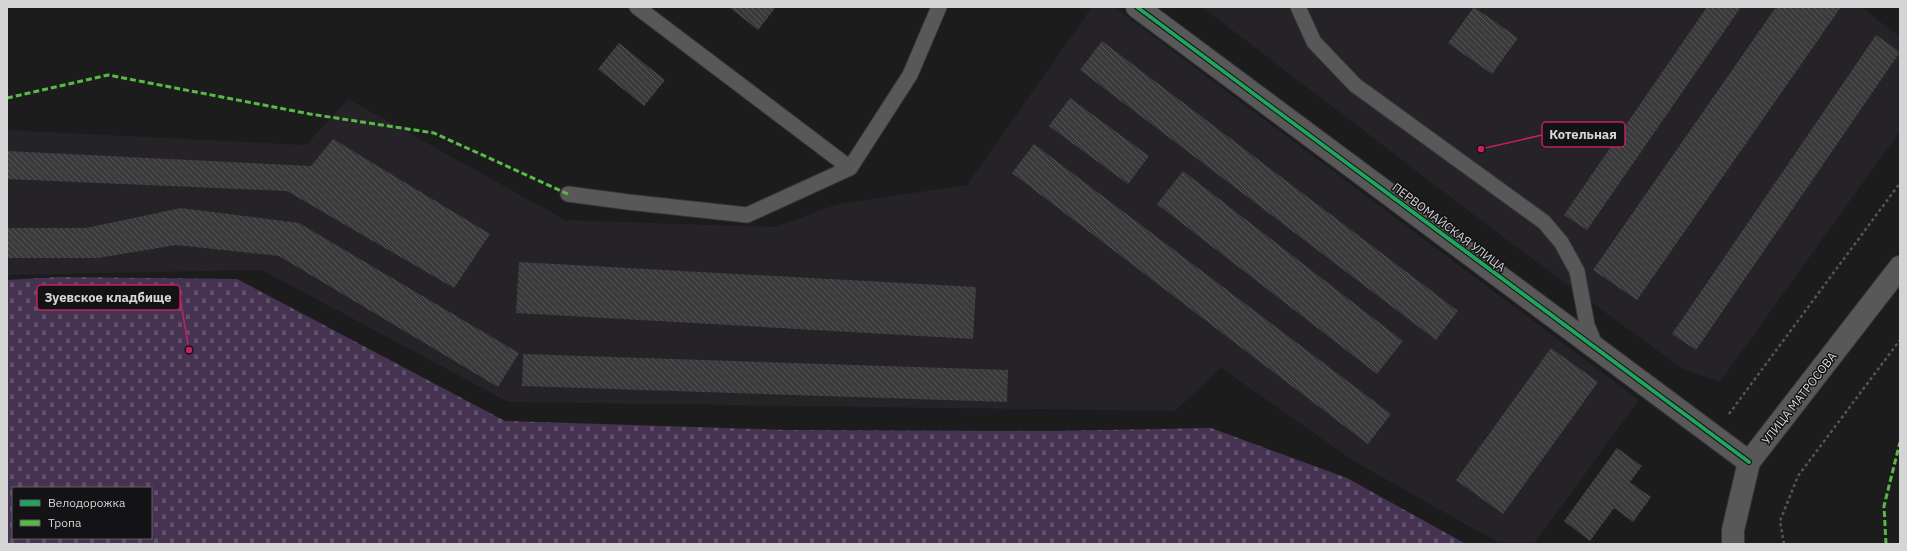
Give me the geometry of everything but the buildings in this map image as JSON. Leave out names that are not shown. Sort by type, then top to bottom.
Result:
[{"type":"street","name":"ПЕРВОМАЙСКАЯ УЛИЦА","points":[[1137,7],[1749,462]]},
{"type":"street","name":"УЛИЦА МАТРОСОВА","points":[[1733,544],[1733,530],[1749,462],[1900,267]]},
{"type":"lane","points":[[637,7],[850,168]]},
{"type":"lane","points":[[568,194],[747,215],[850,168],[910,74],[938,7]]},
{"type":"lane","points":[[1298,7],[1314,42],[1355,85],[1544,222],[1561,242],[1577,271],[1587,325],[1596,348]]},
{"type":"path","points":[[1713,436],[1900,183]]},
{"type":"path","points":[[1784,544],[1780,521],[1798,476],[1900,340]]},
{"type":"shaded area","points":[[1092,7],[1114,7],[1639,400],[1534,544],[1501,544],[1355,462],[1221,368],[1175,411],[508,402],[262,270],[7,275],[7,130],[306,145],[348,99],[565,220],[775,227],[838,204],[967,185]]},
{"type":"shaded area","points":[[1202,7],[1861,7],[1900,37],[1900,131],[1720,382],[1681,368],[1512,244]]},
{"type":"green space","points":[[60,277],[237,279],[505,421],[789,430],[1049,431],[1211,428],[1347,478],[1466,544],[7,544],[7,280]]},
{"type":"marked path","points":[[7,98],[108,75],[310,114],[434,133],[568,194]]},
{"type":"marked path","points":[[1886,544],[1884,506],[1900,442]]},
{"type":"cycle path","points":[[1137,7],[1749,462]]},
{"type":"place","name":"Котельная","points":[[1481,149]]},
{"type":"place","name":"Зуевское кладбище","points":[[189,350]]}]
